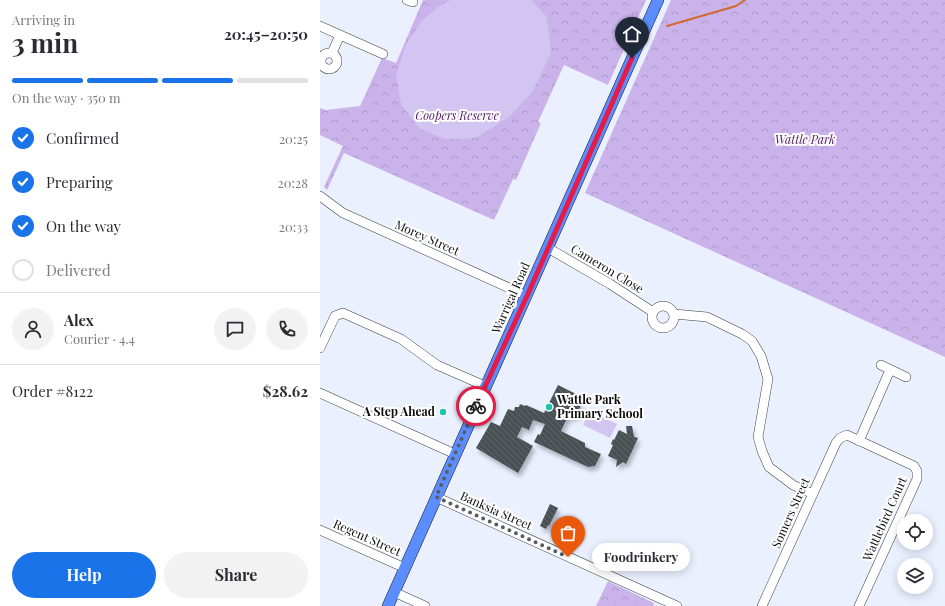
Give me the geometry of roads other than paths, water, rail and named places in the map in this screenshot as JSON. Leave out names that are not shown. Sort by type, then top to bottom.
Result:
[{"type":"main road","name":"Warrigal Road","points":[[388,606],[658,0]]},
{"type":"street","points":[[320,26],[383,54]]},
{"type":"street","points":[[332,53],[340,35]]},
{"type":"street","name":"Morey Street","points":[[320,196],[343,213],[527,296]]},
{"type":"street","name":"Cameron Close","points":[[548,248],[610,284],[654,312]]},
{"type":"street","points":[[665,306],[671,309],[674,314],[672,323],[659,327],[654,322],[652,315],[654,312],[658,307],[665,306]]},
{"type":"street","points":[[320,348],[335,316],[343,313],[401,339],[437,365],[486,386]]},
{"type":"street","points":[[674,314],[707,317],[742,334],[752,341],[761,356],[768,380],[758,437],[762,451],[769,467],[793,485],[813,494]]},
{"type":"street","points":[[881,365],[906,377]]},
{"type":"street","points":[[859,440],[890,370]]},
{"type":"street","points":[[320,393],[455,454]]},
{"type":"street","name":"Somers Street","points":[[762,606],[836,443],[840,438],[847,435]]},
{"type":"street","name":"Wattlebird Court","points":[[847,435],[914,466],[917,471],[917,479],[859,606]]},
{"type":"street","name":"Banksia Street","points":[[436,497],[677,606]]},
{"type":"street","name":"Regent Street","points":[[320,530],[405,568]]},
{"type":"street","points":[[394,592],[425,606]]},
{"type":"waterway","points":[[667,26],[736,6],[745,0]]},
{"type":"place","name":"Wattle Park Primary School","points":[[549,407]]},
{"type":"place","name":"A Step Ahead","points":[[443,412]]},
{"type":"place","name":"Foodrinkery","points":[[568,557]]},
{"type":"park label","name":"Coopers Reserve","points":[[457,116]]},
{"type":"park label","name":"Wattle Park","points":[[805,140]]}]
